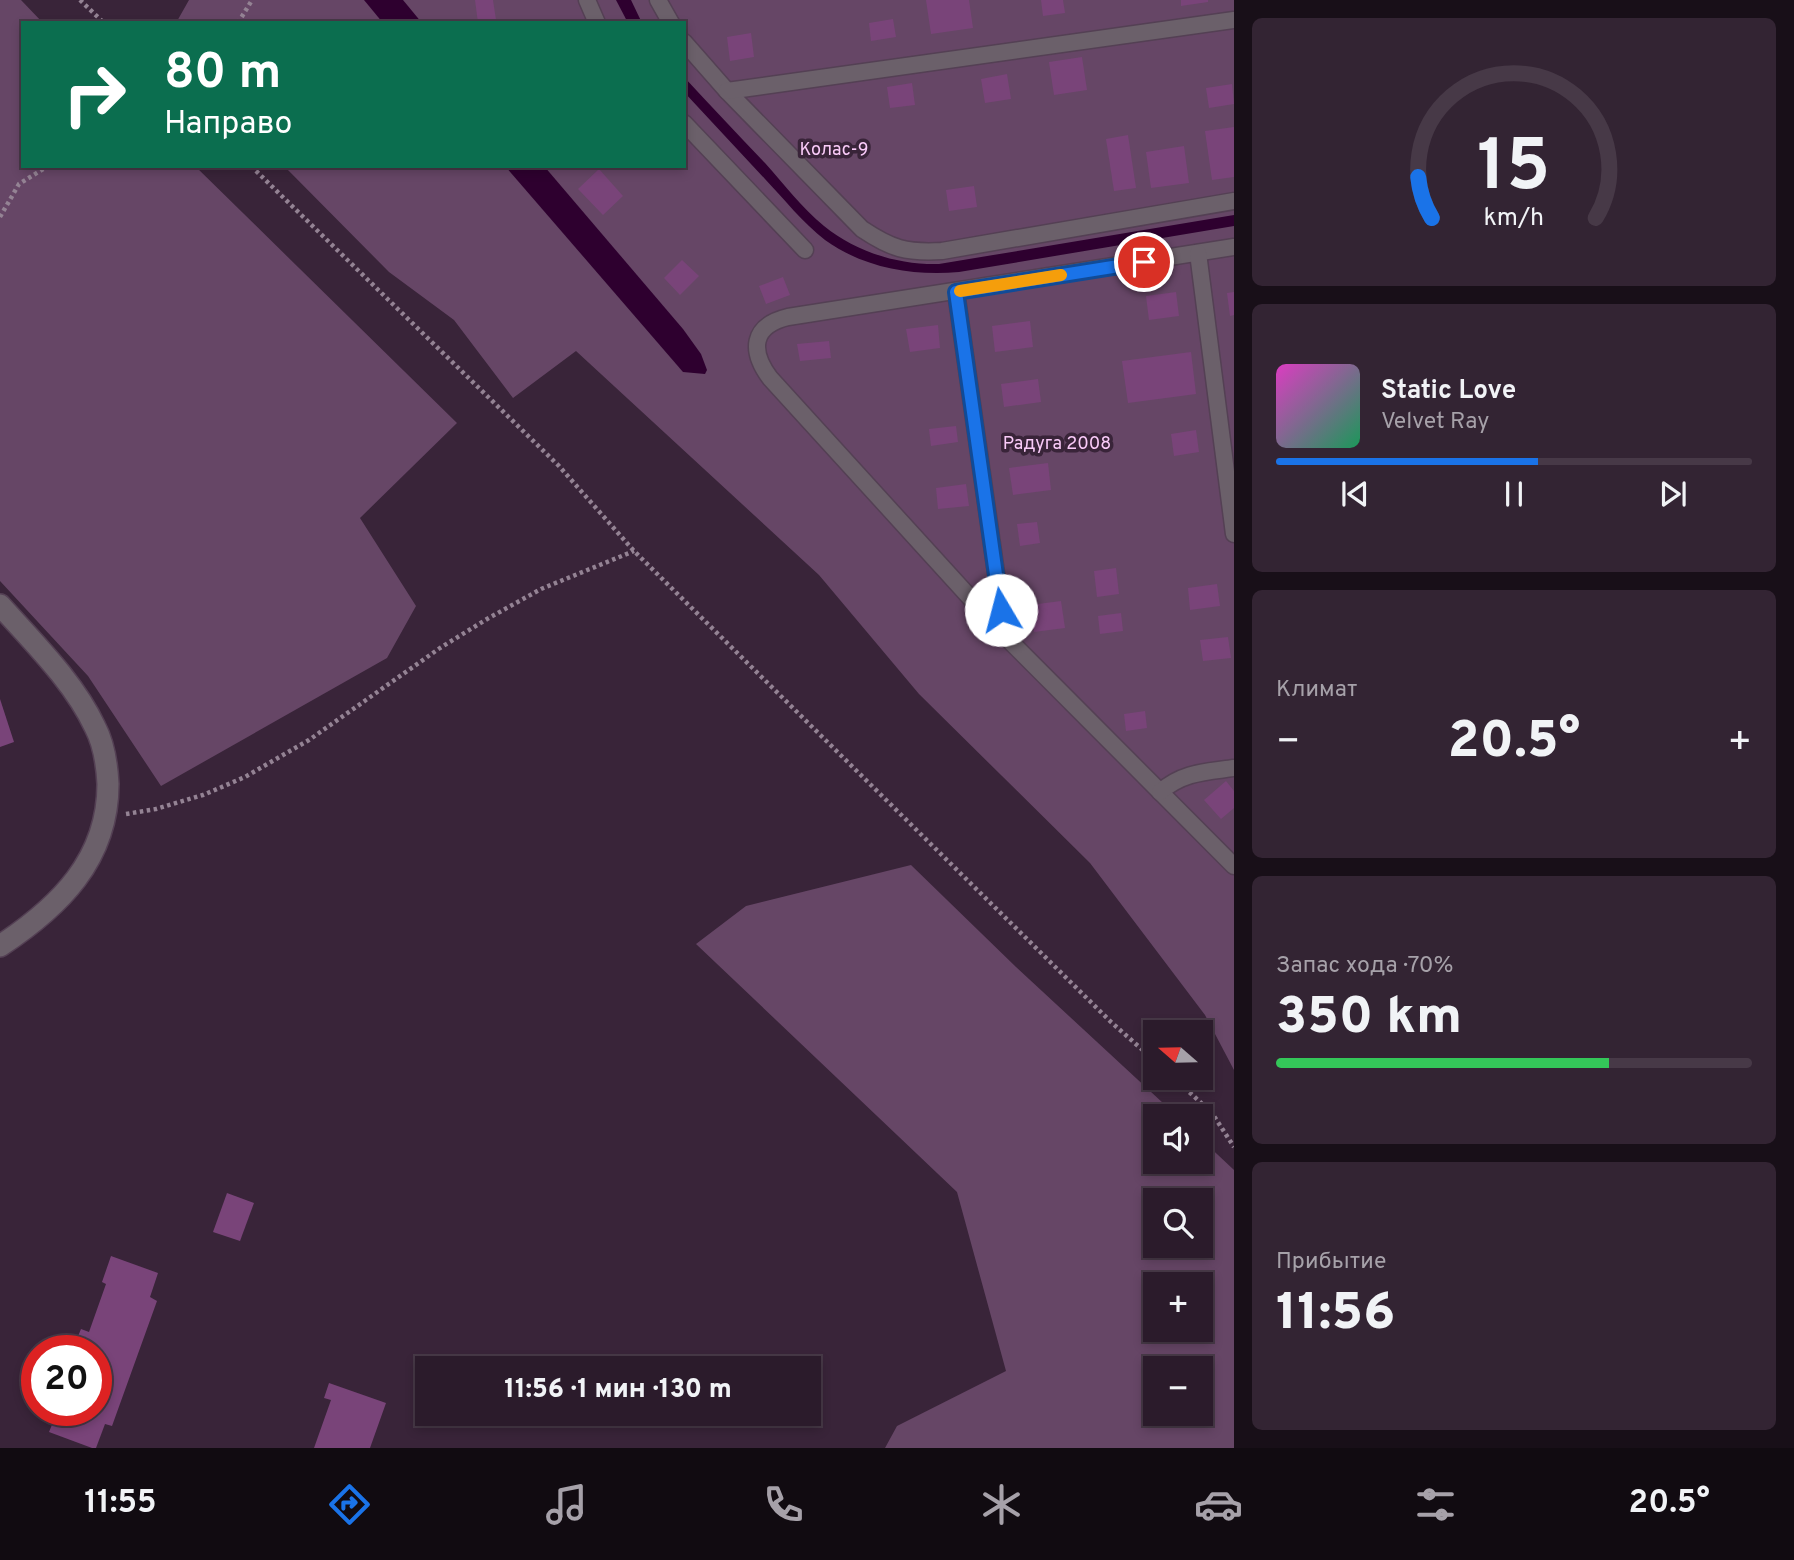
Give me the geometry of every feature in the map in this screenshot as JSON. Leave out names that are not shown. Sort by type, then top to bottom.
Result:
[{"type":"street","points":[[0,605],[57,670],[96,728],[103,749],[108,795],[100,836],[82,871],[69,888],[33,922],[0,946]]},
{"type":"lane","points":[[587,0],[596,21]]},
{"type":"lane","points":[[658,0],[670,21]]},
{"type":"lane","points":[[727,91],[1234,20]]},
{"type":"lane","points":[[686,44],[727,91],[862,229],[899,249],[942,251],[1234,201]]},
{"type":"lane","points":[[686,125],[805,250]]},
{"type":"lane","points":[[1234,247],[777,320],[768,324],[761,332],[757,349],[759,359],[770,378],[1005,636],[1234,866]]},
{"type":"lane","points":[[1198,253],[1234,534]]},
{"type":"lane","points":[[956,292],[1005,636]]},
{"type":"lane","points":[[1160,792],[1185,776],[1234,768]]},
{"type":"path","points":[[80,0],[102,21]]},
{"type":"path","points":[[239,21],[251,0]]},
{"type":"path","points":[[0,217],[19,184],[44,168]]},
{"type":"path","points":[[253,168],[559,466],[634,551],[1111,1022],[1143,1050]]},
{"type":"path","points":[[105,818],[156,809],[203,795],[245,777],[309,740],[440,648],[487,619],[541,589],[634,551]]},
{"type":"path","points":[[1187,1090],[1213,1113],[1234,1147]]},
{"type":"green space","points":[[0,0],[21,0],[41,21],[21,21],[21,168],[197,168],[457,423],[360,518],[416,606],[387,658],[161,786],[88,676],[0,581]]},
{"type":"green space","points":[[189,0],[1234,0],[1234,1070],[1213,1030],[1213,1020],[1208,1020],[1090,863],[919,694],[819,575],[576,351],[513,398],[454,320],[389,272],[286,168],[686,168],[686,21],[177,21]]},
{"type":"green space","points":[[911,865],[1143,1085],[1143,1090],[1149,1090],[1164,1104],[1143,1104],[1143,1174],[1213,1174],[1213,1150],[1234,1170],[1234,1448],[885,1448],[897,1426],[1006,1371],[957,1192],[696,944],[746,906]]},
{"type":"shaded area","points":[[364,0],[403,0],[420,21],[381,21]]},
{"type":"shaded area","points":[[616,0],[631,0],[641,21],[627,21]]},
{"type":"shaded area","points":[[686,79],[816,219],[850,243],[893,259],[939,264],[1234,215],[1234,226],[941,273],[906,271],[872,263],[840,250],[809,226],[686,94]]},
{"type":"shaded area","points":[[507,168],[546,168],[683,329],[701,354],[707,370],[705,374],[683,372]]},
{"type":"building","points":[[475,0],[493,0],[496,20],[478,21]]},
{"type":"building","points":[[926,0],[969,0],[973,28],[931,34]]},
{"type":"building","points":[[1041,0],[1063,0],[1065,13],[1043,16]]},
{"type":"building","points":[[1181,0],[1208,0],[1208,2],[1181,6]]},
{"type":"building","points":[[893,19],[896,37],[871,41],[869,23]]},
{"type":"building","points":[[751,33],[754,57],[730,61],[727,37]]},
{"type":"building","points":[[1082,57],[1087,90],[1054,95],[1049,62]]},
{"type":"building","points":[[1007,74],[1011,99],[985,103],[981,79]]},
{"type":"building","points":[[912,83],[915,105],[890,108],[887,87]]},
{"type":"building","points":[[1232,84],[1234,104],[1209,108],[1206,88]]},
{"type":"building","points":[[1234,127],[1234,177],[1212,180],[1205,131]]},
{"type":"building","points":[[1128,135],[1136,188],[1114,191],[1106,139]]},
{"type":"building","points":[[1184,146],[1189,183],[1151,188],[1146,152]]},
{"type":"building","points":[[599,169],[623,196],[603,215],[578,189]]},
{"type":"building","points":[[974,186],[977,207],[949,211],[946,190]]},
{"type":"building","points":[[682,260],[699,276],[680,295],[664,278]]},
{"type":"building","points":[[783,277],[790,295],[766,304],[759,286]]},
{"type":"building","points":[[1176,292],[1179,316],[1149,320],[1146,296]]},
{"type":"building","points":[[1234,292],[1234,315],[1230,316],[1227,293]]},
{"type":"building","points":[[1030,321],[1033,347],[995,352],[992,326]]},
{"type":"building","points":[[938,325],[940,348],[910,352],[906,329]]},
{"type":"building","points":[[829,341],[831,358],[800,361],[797,344]]},
{"type":"building","points":[[1191,352],[1196,394],[1128,403],[1122,361]]},
{"type":"building","points":[[1038,379],[1041,402],[1004,407],[1001,384]]},
{"type":"building","points":[[956,426],[958,442],[931,446],[929,429]]},
{"type":"building","points":[[1196,430],[1199,452],[1174,456],[1171,434]]},
{"type":"building","points":[[1048,463],[1051,490],[1013,495],[1009,468]]},
{"type":"building","points":[[966,484],[969,506],[938,509],[936,488]]},
{"type":"building","points":[[1037,522],[1040,543],[1020,546],[1017,524]]},
{"type":"building","points":[[1116,568],[1119,594],[1097,597],[1094,571]]},
{"type":"building","points":[[1217,584],[1220,606],[1190,610],[1188,588]]},
{"type":"building","points":[[1061,601],[1065,628],[1034,632],[1030,605]]},
{"type":"building","points":[[1121,613],[1123,631],[1100,634],[1098,616]]},
{"type":"building","points":[[1228,637],[1231,658],[1203,661],[1200,640]]},
{"type":"building","points":[[0,699],[14,742],[0,747]]},
{"type":"building","points":[[1145,711],[1147,728],[1126,731],[1124,714]]},
{"type":"building","points":[[1226,781],[1234,791],[1234,808],[1221,819],[1204,800]]},
{"type":"building","points":[[227,1193],[254,1203],[240,1241],[213,1232]]},
{"type":"building","points":[[111,1256],[158,1273],[150,1297],[157,1301],[112,1426],[112,1335],[79,1335],[81,1329],[89,1332],[106,1284],[102,1282]]},
{"type":"building","points":[[329,1383],[386,1403],[370,1448],[314,1448],[331,1400],[324,1398]]},
{"type":"building","points":[[51,1426],[104,1426],[96,1448],[49,1432]]},
{"type":"slow traffic","points":[[960,291],[1061,275]]},
{"type":"route","points":[[1001,610],[956,292],[1144,262]]},
{"type":"park label","name":"Колас-9","points":[[834,149]]},
{"type":"park label","name":"Радуга 2008","points":[[1057,443]]}]
